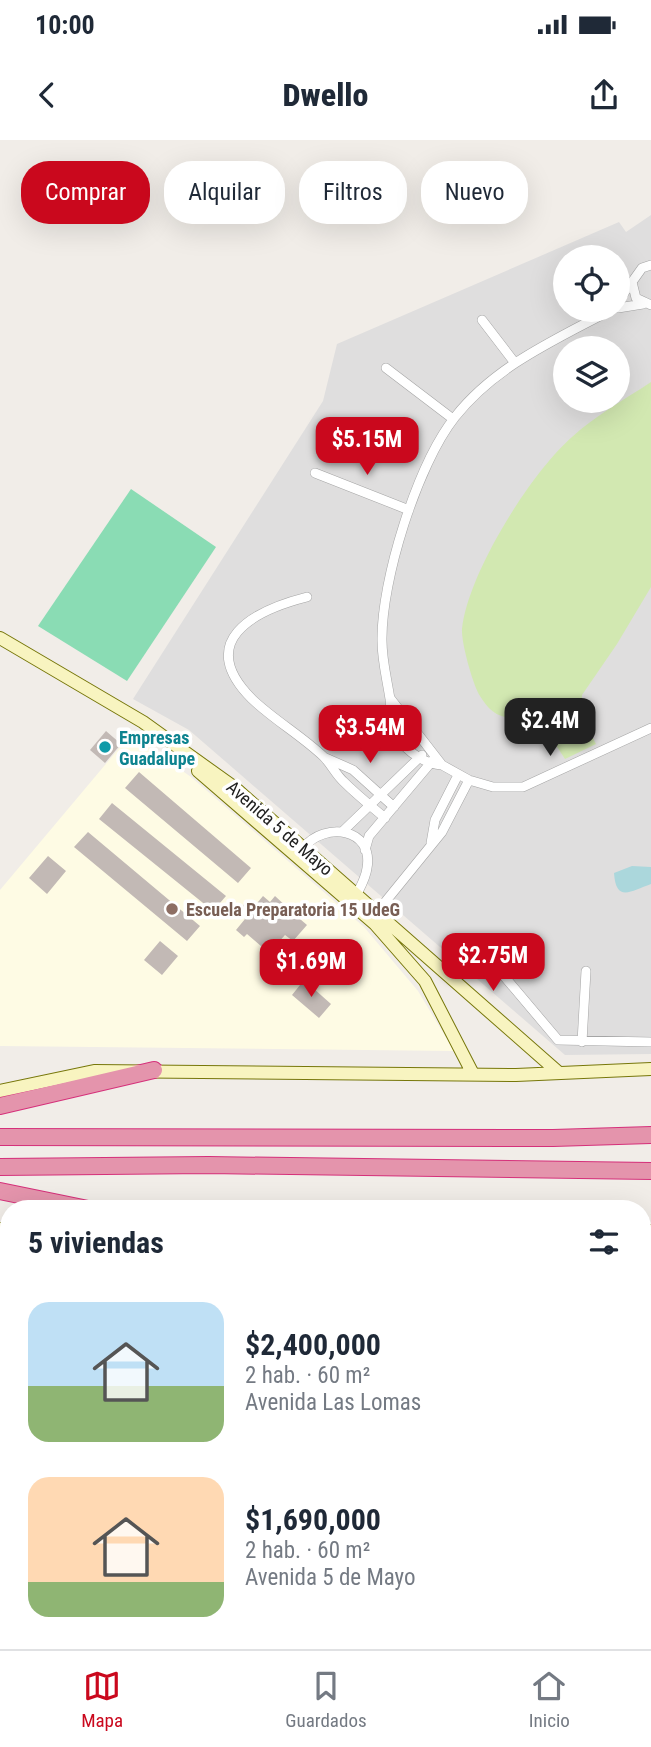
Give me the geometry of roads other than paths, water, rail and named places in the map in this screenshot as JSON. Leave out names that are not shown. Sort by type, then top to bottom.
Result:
[{"type":"highway","points":[[0,1106],[154,1070]]},
{"type":"highway","points":[[0,1137],[554,1139],[651,1135]]},
{"type":"highway","points":[[0,1167],[222,1165],[651,1171]]},
{"type":"highway","points":[[0,1191],[44,1200]]},
{"type":"main road","name":"Avenida 5 de Mayo","points":[[0,638],[143,722],[235,788],[558,1072]]},
{"type":"main road","name":"Avenida 5 de Mayo","points":[[118,709],[128,720],[233,799],[375,924],[425,981],[473,1074]]},
{"type":"main road","points":[[0,1091],[94,1071],[473,1074],[651,1069]]},
{"type":"street","points":[[630,285],[642,268],[651,265]]},
{"type":"street","points":[[632,282],[632,291],[647,305]]},
{"type":"street","points":[[482,320],[515,363]]},
{"type":"street","points":[[443,765],[429,765],[419,758],[406,747],[391,725],[390,698],[383,671],[383,618],[409,510],[453,419],[480,389],[515,363],[589,322]]},
{"type":"street","points":[[386,368],[453,419]]},
{"type":"street","points":[[315,473],[409,510]]},
{"type":"street","points":[[307,597],[281,603],[245,621],[230,642],[228,657],[232,672],[252,698],[324,757],[343,781],[385,818]]},
{"type":"street","points":[[390,698],[443,765],[469,780],[493,787],[523,787],[651,727]]},
{"type":"street","points":[[343,831],[428,749]]},
{"type":"street","points":[[357,894],[368,868],[365,849],[369,836],[437,756]]},
{"type":"street","points":[[324,757],[352,770],[394,807]]},
{"type":"street","points":[[431,845],[435,820],[458,775]]},
{"type":"street","points":[[377,912],[455,812],[469,780]]},
{"type":"street","points":[[303,848],[324,831],[343,831],[359,841],[365,849]]},
{"type":"street","points":[[498,969],[558,1040],[651,1042]]},
{"type":"street","points":[[582,1042],[586,971]]},
{"type":"water","points":[[632,866],[651,867],[651,884],[631,892],[621,892],[615,882],[614,873]]},
{"type":"place","name":"Empresas Guadalupe","points":[[105,747]]},
{"type":"place","name":"Escuela Preparatoria 15 UdeG","points":[[172,909]]}]
